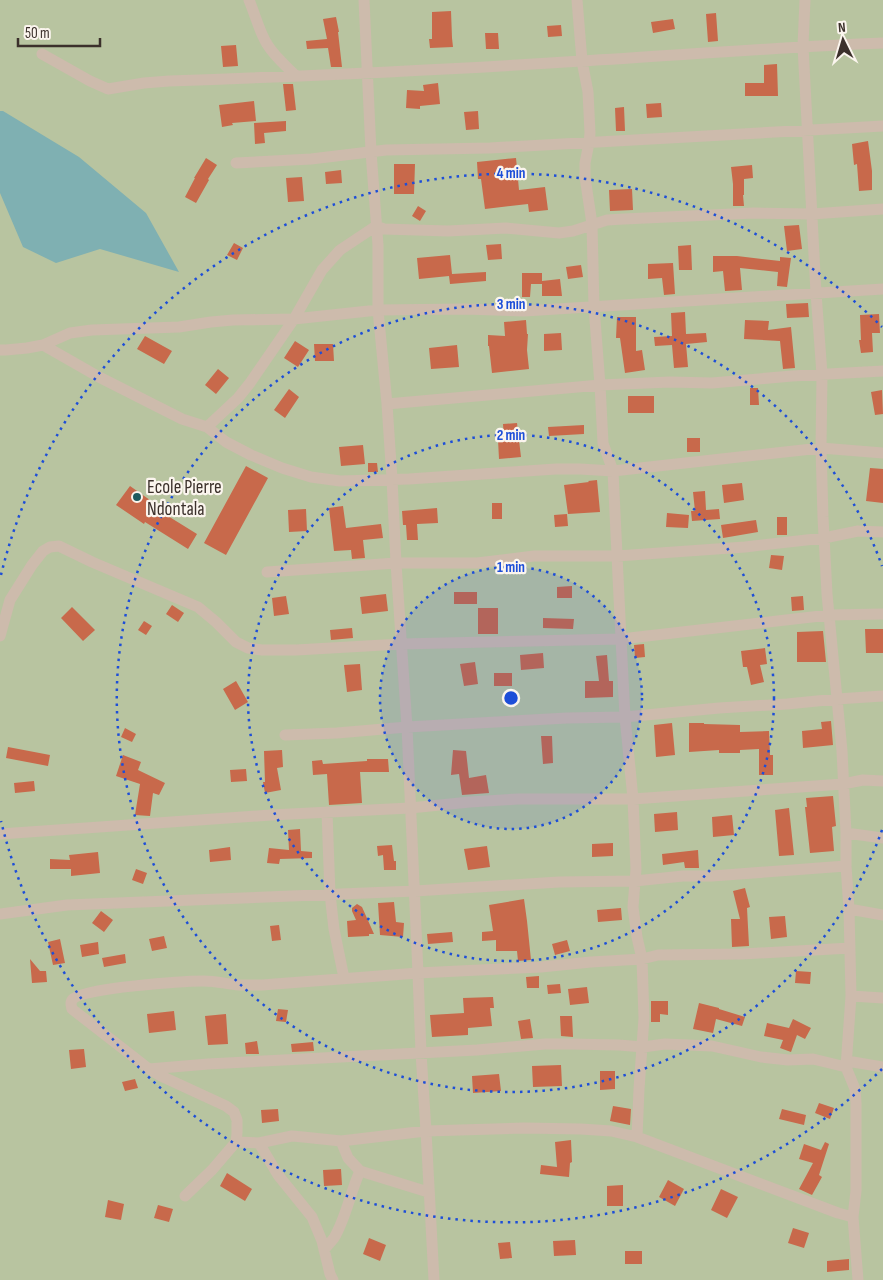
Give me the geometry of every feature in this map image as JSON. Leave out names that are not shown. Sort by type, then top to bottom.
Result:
[{"type":"street","points":[[249,0],[267,44],[296,76]]},
{"type":"street","points":[[364,0],[371,152],[378,245],[378,310],[387,404],[407,727],[420,1053],[434,1280]]},
{"type":"street","points":[[577,0],[582,61],[587,82],[590,133],[585,163],[585,177],[592,224],[594,307],[602,443],[613,472],[620,639],[633,798],[636,869],[633,907],[636,936],[642,959],[643,1047],[638,1089],[637,1137]]},
{"type":"street","points":[[805,0],[803,46],[822,374],[821,448],[824,538],[829,615],[842,751],[846,833],[851,996],[847,1064],[855,1089],[856,1103],[856,1191],[853,1217],[858,1280]]},
{"type":"street","points":[[42,54],[90,81],[108,88],[169,81],[368,73],[803,46],[883,43]]},
{"type":"street","points":[[236,163],[311,159],[417,149],[490,148],[883,126]]},
{"type":"street","points":[[376,226],[384,229],[448,231],[506,228],[559,233],[573,231],[607,220],[754,213],[812,214],[883,209]]},
{"type":"street","points":[[207,426],[238,398],[250,383],[294,319],[322,270],[340,250],[376,226]]},
{"type":"street","points":[[0,350],[43,345],[70,333],[92,330],[179,327],[233,320],[294,319],[378,310],[465,309],[508,311],[594,307],[883,289]]},
{"type":"street","points":[[43,345],[99,377],[182,419],[207,426],[226,442],[252,455],[310,478],[340,481],[556,469],[613,472],[821,448],[883,453]]},
{"type":"street","points":[[387,404],[600,385],[670,382],[712,383],[883,371]]},
{"type":"street","points":[[267,572],[396,563],[477,563],[534,556],[617,556],[745,547],[824,538],[858,531],[883,532]]},
{"type":"street","points":[[0,636],[10,600],[32,565],[43,551],[50,547],[58,546],[198,608],[216,622],[236,642],[248,648],[262,650],[401,644],[620,639],[829,615],[883,614]]},
{"type":"street","points":[[284,735],[567,718],[625,717],[883,696]]},
{"type":"street","points":[[0,834],[410,808],[518,799],[633,798],[883,780]]},
{"type":"street","points":[[327,812],[330,894],[334,929],[344,978]]},
{"type":"street","points":[[846,833],[883,838]]},
{"type":"street","points":[[0,914],[67,906],[415,891],[559,882],[635,881],[683,876],[712,876],[846,866]]},
{"type":"street","points":[[849,909],[883,915]]},
{"type":"street","points":[[185,1196],[212,1170],[236,1142],[237,1120],[234,1112],[226,1106],[149,1070],[72,1009],[71,1003],[78,994],[188,981],[262,985],[642,959],[658,955],[742,954],[850,948]]},
{"type":"street","points":[[851,996],[883,998]]},
{"type":"street","points":[[149,1070],[225,1063],[420,1053],[545,1044],[643,1047],[665,1044],[712,1046],[761,1057],[788,1060],[813,1059],[883,1067]]},
{"type":"street","points":[[236,1142],[259,1144],[292,1136],[341,1141],[426,1131],[524,1128],[610,1131],[637,1137],[853,1217]]},
{"type":"street","points":[[341,1141],[348,1158],[360,1171],[377,1178],[428,1192]]},
{"type":"street","points":[[259,1144],[278,1175],[312,1217],[320,1235],[333,1280]]},
{"type":"street","points":[[324,1250],[334,1239],[341,1224],[360,1171]]},
{"type":"green space","points":[[0,0],[883,0],[883,1280],[0,1280]]},
{"type":"water","points":[[0,111],[3,111],[79,157],[146,213],[179,272],[100,249],[56,263],[23,247],[0,193]]},
{"type":"building","points":[[451,11],[453,47],[430,48],[432,12]]},
{"type":"building","points":[[716,13],[718,41],[708,42],[706,14]]},
{"type":"building","points":[[336,17],[342,67],[331,67],[328,48],[307,49],[306,41],[327,39],[323,19]]},
{"type":"building","points":[[673,19],[675,29],[653,33],[651,22]]},
{"type":"building","points":[[561,25],[562,36],[548,37],[547,26]]},
{"type":"building","points":[[485,33],[498,33],[499,49],[486,49]]},
{"type":"building","points":[[236,45],[238,66],[223,67],[221,46]]},
{"type":"building","points":[[777,64],[778,96],[745,96],[745,83],[764,83],[764,65]]},
{"type":"building","points":[[438,83],[440,104],[420,106],[420,109],[406,108],[407,90],[424,91],[423,85]]},
{"type":"building","points":[[283,84],[293,84],[296,110],[286,111]]},
{"type":"building","points":[[254,101],[256,121],[232,123],[233,125],[222,127],[219,105]]},
{"type":"building","points":[[661,103],[662,117],[647,118],[646,104]]},
{"type":"building","points":[[624,107],[625,131],[616,131],[615,108]]},
{"type":"building","points":[[478,111],[479,129],[466,130],[464,112]]},
{"type":"building","points":[[286,121],[286,131],[264,133],[265,143],[255,144],[254,123]]},
{"type":"building","points":[[868,141],[872,171],[872,190],[859,191],[857,164],[854,165],[852,144]]},
{"type":"building","points":[[206,158],[217,165],[196,203],[185,197]]},
{"type":"building","points":[[516,158],[519,190],[545,187],[548,210],[529,212],[528,204],[485,209],[481,179],[478,179],[477,162]]},
{"type":"building","points":[[394,164],[415,164],[414,194],[394,194]]},
{"type":"building","points":[[752,165],[753,178],[744,179],[744,206],[733,206],[731,167]]},
{"type":"building","points":[[341,170],[342,183],[326,184],[325,172]]},
{"type":"building","points":[[302,177],[304,201],[288,202],[286,178]]},
{"type":"building","points":[[632,189],[633,210],[610,211],[609,190]]},
{"type":"building","points":[[418,206],[426,211],[420,221],[412,216]]},
{"type":"building","points":[[799,225],[802,249],[787,251],[784,226]]},
{"type":"building","points":[[234,243],[243,248],[237,260],[227,255]]},
{"type":"building","points":[[501,244],[502,259],[488,260],[486,245]]},
{"type":"building","points":[[691,245],[692,270],[679,270],[678,246]]},
{"type":"building","points":[[450,255],[452,274],[486,272],[486,281],[450,284],[449,276],[419,279],[417,258]]},
{"type":"building","points":[[713,256],[737,256],[780,261],[780,257],[791,258],[787,287],[777,286],[778,272],[740,268],[742,290],[725,291],[723,271],[713,272]]},
{"type":"building","points":[[673,263],[675,294],[664,295],[662,278],[648,279],[648,264]]},
{"type":"building","points":[[581,265],[583,277],[568,279],[566,267]]},
{"type":"building","points":[[522,273],[542,273],[542,281],[560,279],[562,296],[542,296],[542,284],[531,284],[530,297],[522,297]]},
{"type":"building","points":[[808,303],[809,317],[787,318],[786,304]]},
{"type":"building","points":[[685,312],[686,334],[706,333],[707,342],[686,344],[688,367],[674,368],[672,345],[655,346],[654,337],[672,336],[671,313]]},
{"type":"building","points":[[879,314],[880,333],[872,333],[873,352],[861,353],[859,340],[861,340],[860,315]]},
{"type":"building","points":[[617,317],[636,317],[636,351],[642,350],[645,370],[625,373],[620,338],[616,338]]},
{"type":"building","points":[[526,320],[529,369],[492,373],[488,335],[505,336],[504,322]]},
{"type":"building","points":[[745,320],[769,321],[768,330],[791,327],[795,368],[783,369],[780,341],[744,339]]},
{"type":"building","points":[[561,333],[562,350],[544,351],[544,334]]},
{"type":"building","points":[[145,336],[172,351],[164,364],[137,349]]},
{"type":"building","points":[[295,341],[309,350],[298,367],[284,358]]},
{"type":"building","points":[[314,344],[333,344],[334,361],[315,361]]},
{"type":"building","points":[[457,345],[459,367],[431,369],[429,348]]},
{"type":"building","points":[[218,369],[229,378],[216,394],[205,385]]},
{"type":"building","points":[[750,388],[758,388],[759,405],[750,405]]},
{"type":"building","points":[[289,389],[299,397],[285,418],[274,410]]},
{"type":"building","points":[[882,390],[883,414],[875,415],[871,392]]},
{"type":"building","points":[[628,396],[654,396],[654,413],[628,413]]},
{"type":"building","points":[[517,423],[521,457],[499,459],[498,440],[504,440],[503,424]]},
{"type":"building","points":[[584,425],[584,434],[549,436],[548,427]]},
{"type":"building","points":[[687,438],[700,438],[700,452],[687,452]]},
{"type":"building","points":[[363,445],[365,464],[341,466],[339,447]]},
{"type":"building","points":[[368,463],[377,463],[378,472],[368,472]]},
{"type":"building","points":[[246,466],[268,478],[226,555],[204,543]]},
{"type":"building","points":[[870,468],[883,469],[883,503],[866,501]]},
{"type":"building","points":[[597,480],[600,512],[568,514],[564,485]]},
{"type":"building","points":[[742,483],[744,500],[724,503],[722,485]]},
{"type":"building","points":[[130,486],[157,505],[155,508],[197,534],[188,549],[145,522],[144,524],[116,505]]},
{"type":"building","points":[[705,491],[706,510],[719,509],[720,519],[692,521],[691,511],[695,511],[693,492]]},
{"type":"building","points":[[492,503],[502,503],[502,519],[492,519]]},
{"type":"building","points":[[343,506],[346,528],[381,524],[383,538],[363,540],[365,558],[352,559],[351,550],[334,551],[329,508]]},
{"type":"building","points":[[437,508],[438,523],[417,524],[418,540],[407,540],[406,525],[403,525],[402,511]]},
{"type":"building","points":[[306,509],[307,531],[289,532],[288,510]]},
{"type":"building","points":[[667,513],[689,515],[688,528],[666,527]]},
{"type":"building","points":[[567,514],[568,526],[555,527],[554,515]]},
{"type":"building","points":[[777,517],[787,517],[787,535],[777,535]]},
{"type":"building","points":[[756,520],[758,532],[723,538],[721,525]]},
{"type":"building","points":[[771,555],[784,556],[782,570],[769,568]]},
{"type":"building","points":[[572,586],[572,598],[557,598],[557,587]]},
{"type":"building","points":[[454,592],[477,592],[477,604],[454,604]]},
{"type":"building","points":[[386,594],[388,611],[362,614],[360,597]]},
{"type":"building","points":[[286,596],[289,614],[274,616],[272,598]]},
{"type":"building","points":[[803,596],[804,610],[792,611],[791,597]]},
{"type":"building","points":[[172,605],[184,613],[178,622],[166,614]]},
{"type":"building","points":[[72,607],[95,630],[83,641],[61,618]]},
{"type":"building","points":[[478,608],[498,608],[498,634],[478,634]]},
{"type":"building","points":[[543,618],[574,619],[573,629],[543,628]]},
{"type":"building","points":[[144,621],[152,626],[146,635],[138,630]]},
{"type":"building","points":[[352,628],[353,638],[331,640],[330,630]]},
{"type":"building","points":[[865,629],[883,629],[883,653],[866,653]]},
{"type":"building","points":[[823,631],[826,662],[797,662],[797,632]]},
{"type":"building","points":[[644,644],[645,657],[635,658],[634,645]]},
{"type":"building","points":[[765,648],[767,664],[760,665],[764,682],[751,685],[747,667],[743,667],[741,651]]},
{"type":"building","points":[[543,653],[544,668],[521,670],[520,655]]},
{"type":"building","points":[[607,655],[609,681],[613,681],[613,697],[585,698],[585,681],[599,681],[596,656]]},
{"type":"building","points":[[475,662],[478,684],[464,686],[460,664]]},
{"type":"building","points":[[360,664],[362,690],[347,692],[344,665]]},
{"type":"building","points":[[494,673],[512,673],[512,686],[494,686]]},
{"type":"building","points":[[236,681],[248,702],[235,710],[223,689]]},
{"type":"building","points":[[831,721],[833,745],[803,748],[802,731],[822,729],[821,722]]},
{"type":"building","points":[[672,723],[675,755],[656,757],[654,725]]},
{"type":"building","points":[[689,723],[740,725],[740,732],[769,731],[770,755],[773,755],[773,775],[759,775],[759,749],[740,750],[740,753],[719,753],[719,750],[689,752]]},
{"type":"building","points":[[125,728],[136,734],[132,742],[121,737]]},
{"type":"building","points":[[541,736],[552,736],[553,763],[543,764]]},
{"type":"building","points":[[8,747],[50,755],[48,766],[6,758]]},
{"type":"building","points":[[282,750],[283,767],[277,768],[281,790],[265,793],[263,782],[265,782],[264,751]]},
{"type":"building","points":[[453,750],[466,751],[469,778],[486,775],[489,793],[462,795],[459,774],[451,775]]},
{"type":"building","points":[[123,755],[141,762],[138,770],[165,783],[159,795],[153,793],[150,816],[135,815],[140,784],[116,776]]},
{"type":"building","points":[[367,759],[388,759],[389,772],[360,772],[362,803],[329,805],[327,774],[313,775],[312,761],[322,760],[323,764],[367,761]]},
{"type":"building","points":[[246,769],[247,781],[231,782],[230,770]]},
{"type":"building","points":[[34,781],[35,791],[15,793],[14,783]]},
{"type":"building","points":[[833,796],[836,826],[832,827],[834,851],[810,853],[805,807],[807,807],[806,798]]},
{"type":"building","points":[[789,808],[794,855],[779,856],[775,810]]},
{"type":"building","points":[[677,812],[678,830],[655,832],[654,814]]},
{"type":"building","points":[[732,815],[734,835],[713,837],[712,817]]},
{"type":"building","points":[[300,829],[301,851],[312,852],[312,858],[280,859],[279,864],[267,863],[269,848],[289,850],[288,830]]},
{"type":"building","points":[[613,843],[613,856],[592,857],[592,844]]},
{"type":"building","points":[[392,845],[396,870],[384,870],[383,855],[378,856],[377,846]]},
{"type":"building","points":[[487,846],[490,867],[468,870],[464,849]]},
{"type":"building","points":[[230,847],[231,860],[210,862],[209,850]]},
{"type":"building","points":[[698,850],[699,868],[685,868],[684,862],[663,865],[662,854]]},
{"type":"building","points":[[98,852],[100,873],[71,876],[71,869],[50,869],[50,859],[70,860],[69,855]]},
{"type":"building","points":[[136,869],[147,873],[143,884],[132,880]]},
{"type":"building","points":[[745,888],[750,907],[747,908],[749,946],[732,947],[731,919],[740,919],[733,891]]},
{"type":"building","points":[[524,899],[531,960],[518,961],[517,951],[496,951],[496,940],[482,941],[482,932],[493,931],[489,905]]},
{"type":"building","points":[[394,902],[396,922],[404,923],[403,937],[380,935],[378,903]]},
{"type":"building","points":[[357,904],[362,907],[374,934],[348,937],[347,921],[356,920],[352,908]]},
{"type":"building","points":[[621,908],[622,920],[598,922],[597,910]]},
{"type":"building","points":[[101,911],[113,920],[104,932],[92,923]]},
{"type":"building","points":[[785,916],[787,937],[771,939],[769,917]]},
{"type":"building","points":[[279,925],[281,940],[272,941],[270,926]]},
{"type":"building","points":[[452,932],[453,942],[428,944],[427,934]]},
{"type":"building","points":[[164,936],[167,948],[152,951],[149,939]]},
{"type":"building","points":[[60,939],[65,963],[53,965],[48,942]]},
{"type":"building","points":[[567,940],[570,951],[555,955],[552,944]]},
{"type":"building","points":[[98,942],[99,954],[82,957],[80,945]]},
{"type":"building","points":[[125,954],[126,963],[104,967],[102,958]]},
{"type":"building","points":[[30,959],[40,971],[46,971],[47,982],[32,983]]},
{"type":"building","points":[[796,971],[811,972],[810,984],[795,983]]},
{"type":"building","points":[[539,976],[539,988],[527,988],[526,977]]},
{"type":"building","points":[[560,984],[561,993],[548,994],[547,985]]},
{"type":"building","points":[[587,987],[589,1003],[570,1005],[568,989]]},
{"type":"building","points":[[493,997],[494,1008],[490,1008],[492,1026],[468,1028],[468,1035],[432,1037],[430,1015],[464,1013],[463,998]]},
{"type":"building","points":[[651,1001],[668,1001],[668,1015],[660,1014],[660,1022],[651,1022]]},
{"type":"building","points":[[699,1003],[745,1017],[742,1026],[716,1019],[713,1033],[693,1029]]},
{"type":"building","points":[[278,1009],[288,1010],[286,1022],[276,1021]]},
{"type":"building","points":[[174,1011],[176,1030],[149,1033],[147,1014]]},
{"type":"building","points":[[226,1014],[228,1044],[208,1045],[205,1016]]},
{"type":"building","points":[[560,1016],[572,1016],[573,1037],[561,1036]]},
{"type":"building","points":[[530,1019],[533,1038],[521,1039],[518,1021]]},
{"type":"building","points":[[793,1019],[811,1028],[805,1039],[797,1035],[791,1052],[780,1048],[783,1040],[764,1036],[767,1023],[789,1028]]},
{"type":"building","points":[[257,1041],[259,1054],[246,1054],[245,1043]]},
{"type":"building","points":[[313,1042],[314,1051],[292,1052],[291,1044]]},
{"type":"building","points":[[84,1049],[86,1067],[71,1069],[69,1050]]},
{"type":"building","points":[[561,1065],[562,1086],[533,1087],[532,1066]]},
{"type":"building","points":[[600,1071],[615,1071],[615,1089],[600,1090]]},
{"type":"building","points":[[499,1074],[501,1091],[473,1093],[472,1076]]},
{"type":"building","points":[[135,1079],[138,1088],[125,1091],[122,1082]]},
{"type":"building","points":[[819,1103],[834,1108],[830,1119],[815,1113]]},
{"type":"building","points":[[613,1106],[631,1109],[630,1125],[610,1121]]},
{"type":"building","points":[[278,1109],[279,1121],[262,1123],[261,1110]]},
{"type":"building","points":[[782,1109],[806,1115],[804,1125],[779,1119]]},
{"type":"building","points":[[571,1140],[572,1162],[570,1163],[569,1177],[540,1174],[541,1165],[557,1167],[555,1142]]},
{"type":"building","points":[[825,1142],[829,1144],[819,1175],[822,1177],[812,1195],[799,1189],[813,1163],[799,1159],[804,1144],[821,1150]]},
{"type":"building","points":[[341,1169],[342,1185],[324,1186],[323,1170]]},
{"type":"building","points":[[227,1173],[252,1189],[245,1201],[220,1186]]},
{"type":"building","points":[[668,1180],[684,1189],[675,1206],[659,1197]]},
{"type":"building","points":[[623,1185],[623,1206],[607,1206],[607,1186]]},
{"type":"building","points":[[721,1189],[738,1197],[727,1218],[711,1210]]},
{"type":"building","points":[[108,1200],[124,1204],[121,1220],[105,1217]]},
{"type":"building","points":[[158,1205],[173,1209],[169,1222],[154,1218]]},
{"type":"building","points":[[793,1228],[809,1233],[804,1248],[788,1243]]},
{"type":"building","points":[[369,1238],[386,1245],[380,1261],[363,1254]]},
{"type":"building","points":[[575,1240],[576,1255],[554,1256],[553,1241]]},
{"type":"building","points":[[510,1242],[512,1258],[500,1259],[498,1243]]},
{"type":"building","points":[[625,1251],[642,1251],[642,1264],[625,1264]]},
{"type":"building","points":[[849,1259],[849,1270],[827,1272],[827,1261]]},
{"type":"place","name":"Ecole Pierre Ndontala","points":[[137,497]]}]
